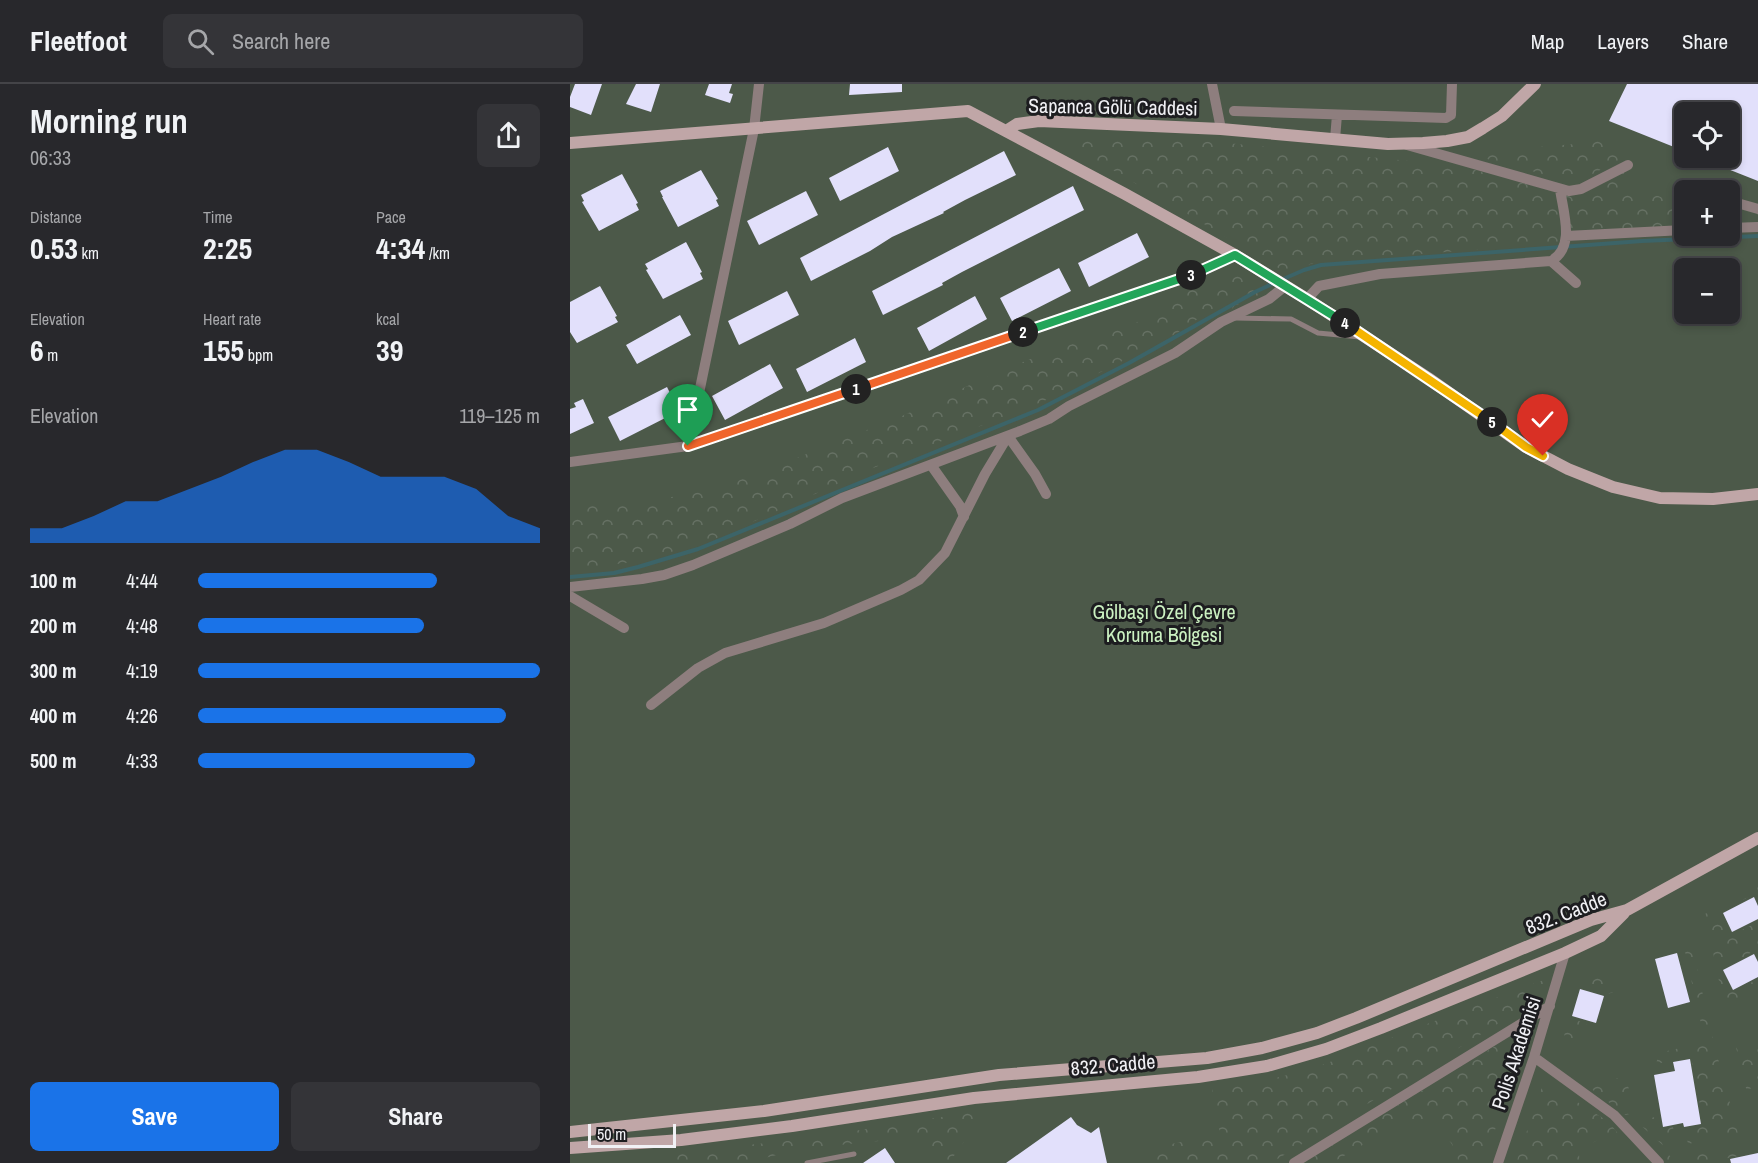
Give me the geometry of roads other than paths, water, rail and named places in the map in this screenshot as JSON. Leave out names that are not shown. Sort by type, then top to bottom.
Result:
[{"type":"street","points":[[688,446],[754,129],[759,84]]},
{"type":"street","points":[[1212,84],[1221,129]]},
{"type":"street","points":[[1234,111],[1446,118],[1451,115],[1452,84]]},
{"type":"street","name":"Sapanca Gölü Caddesi","points":[[570,143],[968,111],[1006,131],[1017,124],[1039,121],[1221,129],[1401,144],[1468,137],[1502,116],[1535,84]]},
{"type":"street","points":[[1335,140],[1337,114]]},
{"type":"street","points":[[1006,131],[1235,255],[1366,337],[1467,404],[1526,447],[1593,479],[1632,493],[1660,498],[1713,499],[1758,494]]},
{"type":"street","points":[[1401,144],[1569,191],[1581,189],[1628,165]]},
{"type":"street","points":[[1551,261],[1564,244],[1560,189]]},
{"type":"street","points":[[1740,204],[1758,209]]},
{"type":"street","points":[[1740,228],[1758,227]]},
{"type":"street","points":[[1564,244],[1674,231]]},
{"type":"street","points":[[570,462],[688,446],[1200,272],[1235,255]]},
{"type":"street","points":[[1307,299],[1319,286],[1370,276],[1551,261],[1576,283]]},
{"type":"street","points":[[570,587],[664,575],[725,553],[842,498],[1050,419],[1070,406],[1175,353],[1231,317],[1269,299],[1285,286]]},
{"type":"street","points":[[1008,436],[1046,494]]},
{"type":"street","points":[[651,705],[698,668],[725,653],[824,623],[919,580],[945,553],[1008,436]]},
{"type":"street","points":[[931,465],[960,506],[964,517]]},
{"type":"street","points":[[570,596],[624,628]]},
{"type":"street","name":"832. Cadde","points":[[570,1132],[699,1120],[951,1082],[1207,1058],[1288,1042],[1356,1018],[1592,920],[1627,910],[1758,838]]},
{"type":"street","name":"832. Cadde","points":[[570,1148],[681,1140],[792,1126],[974,1098],[1198,1077],[1289,1061],[1382,1028],[1565,953],[1601,936],[1627,910]]},
{"type":"street","name":"Polis Akademisi","points":[[1498,1163],[1534,1058],[1565,953]]},
{"type":"street","points":[[1294,1163],[1550,1006]]},
{"type":"street","points":[[1534,1058],[1614,1115],[1659,1163]]},
{"type":"street","points":[[1060,1070],[1061,1089]]},
{"type":"lane","points":[[1231,317],[1291,319],[1318,333],[1366,337]]},
{"type":"lane","points":[[807,1163],[854,1154]]},
{"type":"waterway","points":[[1281,280],[1321,265],[1642,241],[1758,236]]},
{"type":"waterway","points":[[570,577],[614,573],[698,549],[1038,410],[1274,283]]},
{"type":"park label","name":"Gölbaşı Özel Çevre Koruma Bölgesi","points":[[1164,624]]}]
